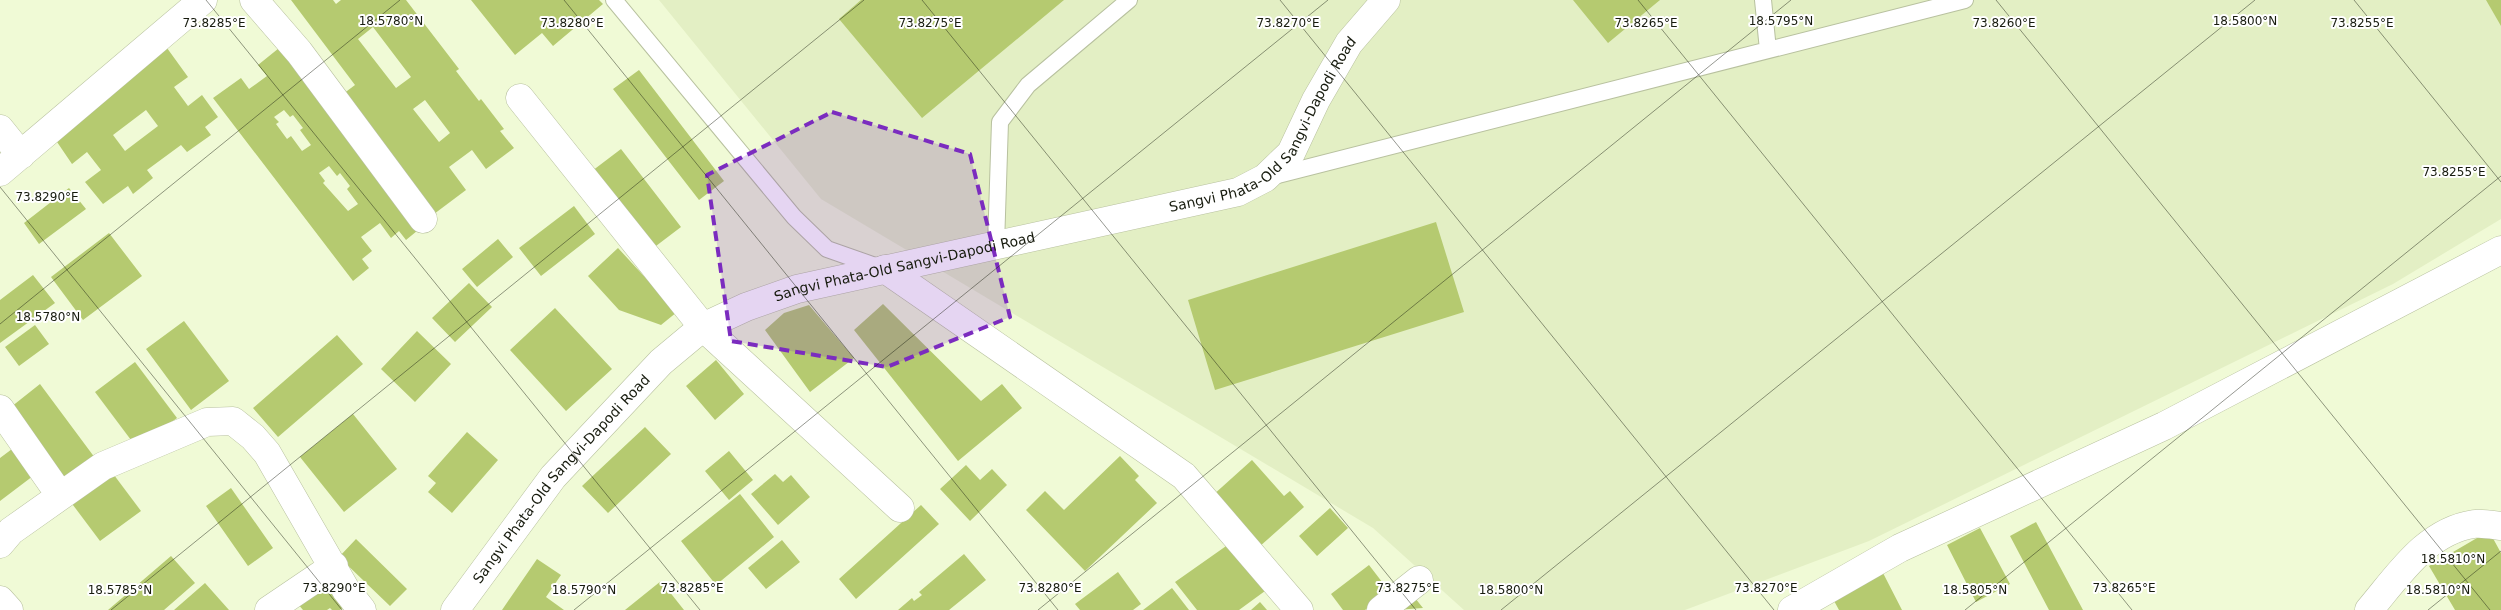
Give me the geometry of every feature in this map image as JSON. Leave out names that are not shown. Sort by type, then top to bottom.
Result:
[{"type":"street","points":[[0,172],[204,0]]},
{"type":"street","points":[[254,0],[299,52],[423,218]]},
{"type":"street","name":"Sangvi Phata-Old Sangvi-Dapodi Road","points":[[455,610],[553,477],[661,362],[704,327],[746,307],[798,289],[1238,192],[1265,178],[1291,153],[1316,100],[1349,43],[1386,0]]},
{"type":"street","points":[[520,98],[704,327],[900,508]]},
{"type":"street","points":[[0,129],[21,155]]},
{"type":"street","points":[[1792,610],[1900,548],[2164,426],[2501,250]]},
{"type":"street","points":[[886,269],[1184,476],[1299,610]]},
{"type":"street","points":[[0,408],[60,494]]},
{"type":"street","points":[[0,544],[11,531],[60,494],[103,466],[206,422],[233,422],[253,438],[267,453],[334,566],[346,590],[362,610]]},
{"type":"street","points":[[2369,610],[2414,557],[2439,535],[2475,524],[2501,526]]},
{"type":"street","points":[[269,610],[334,566]]},
{"type":"street","points":[[1381,610],[1419,580]]},
{"type":"street","points":[[0,600],[9,610]]},
{"type":"lane","points":[[614,0],[794,217],[826,249],[886,269]]},
{"type":"lane","points":[[996,246],[1000,122],[1028,85],[1129,0]]},
{"type":"lane","points":[[1763,0],[1768,50]]},
{"type":"lane","points":[[1265,178],[1966,0]]},
{"type":"highlighted area","points":[[832,112],[970,154],[1010,317],[887,367],[731,341],[707,175]]},
{"type":"shaded area","points":[[659,0],[2501,0],[2501,219],[2393,284],[1869,541],[1685,610],[1464,610],[1373,528],[821,199]]},
{"type":"building","points":[[291,0],[333,0],[336,4],[341,0],[406,0],[459,69],[456,71],[504,129],[500,131],[514,148],[486,169],[472,150],[449,167],[466,190],[434,214],[343,94],[355,85]],"holes":[[[373,27],[411,77],[396,88],[358,39]],[[425,100],[450,133],[439,142],[413,109]]]},
{"type":"building","points":[[471,0],[599,0],[603,4],[553,46],[542,33],[515,55]]},
{"type":"building","points":[[861,0],[1064,0],[922,118],[839,19]]},
{"type":"building","points":[[1573,0],[1660,0],[1608,43]]},
{"type":"building","points":[[2486,0],[2501,0],[2501,26]]},
{"type":"building","points":[[284,44],[423,226],[406,240],[399,231],[391,238],[380,223],[361,237],[372,251],[362,259],[369,268],[353,281],[213,98],[241,78],[249,89],[267,76],[258,65]],"holes":[[[284,110],[290,117],[293,115],[303,128],[300,130],[311,145],[302,151],[291,136],[287,139],[276,124],[279,122],[274,117]],[[329,166],[337,176],[340,173],[350,186],[347,189],[358,204],[348,211],[323,183],[325,181],[319,173]]]},
{"type":"building","points":[[167,48],[188,77],[174,87],[188,106],[202,95],[218,117],[205,127],[211,135],[187,152],[181,145],[147,170],[153,178],[133,194],[128,186],[103,204],[85,182],[101,170],[87,152],[72,164],[55,139]],"holes":[[[146,110],[158,126],[125,151],[113,135]]]},
{"type":"building","points":[[639,70],[724,181],[699,200],[613,89]]},
{"type":"building","points":[[621,149],[681,227],[652,249],[592,171]]},
{"type":"building","points":[[69,188],[86,209],[39,244],[24,223]]},
{"type":"building","points":[[574,206],[595,234],[541,276],[519,248]]},
{"type":"building","points":[[1436,222],[1464,312],[1215,390],[1188,300]]},
{"type":"building","points":[[109,233],[142,276],[83,320],[51,277]]},
{"type":"building","points":[[498,239],[513,257],[477,287],[462,269]]},
{"type":"building","points":[[618,248],[677,312],[661,325],[619,310],[588,276]]},
{"type":"building","points":[[33,275],[55,303],[0,343],[0,300]]},
{"type":"building","points":[[469,283],[492,307],[455,342],[432,318]]},
{"type":"building","points":[[883,304],[981,401],[1002,384],[1022,408],[958,461],[854,330]]},
{"type":"building","points":[[809,305],[854,358],[810,392],[765,330],[784,313]]},
{"type":"building","points":[[555,308],[612,369],[566,411],[510,350]]},
{"type":"building","points":[[184,321],[229,381],[191,410],[146,349]]},
{"type":"building","points":[[35,325],[49,344],[19,366],[5,347]]},
{"type":"building","points":[[417,331],[451,364],[415,402],[381,369]]},
{"type":"building","points":[[337,335],[363,364],[278,437],[253,408]]},
{"type":"building","points":[[716,360],[744,394],[715,420],[686,386]]},
{"type":"building","points":[[135,362],[177,418],[137,448],[95,392]]},
{"type":"building","points":[[40,384],[98,462],[69,484],[11,407]]},
{"type":"building","points":[[353,414],[397,469],[344,512],[300,457]]},
{"type":"building","points":[[645,427],[671,454],[608,513],[582,486]]},
{"type":"building","points":[[467,432],[498,460],[452,513],[428,492],[436,483],[428,476]]},
{"type":"building","points":[[12,449],[33,476],[0,501],[0,458]]},
{"type":"building","points":[[729,451],[753,480],[729,500],[705,471]]},
{"type":"building","points":[[1120,456],[1139,476],[1135,480],[1157,503],[1085,571],[1026,510],[1045,491],[1064,510]]},
{"type":"building","points":[[1252,460],[1284,496],[1290,491],[1304,507],[1259,547],[1212,496]]},
{"type":"building","points":[[966,465],[980,480],[992,469],[1007,485],[970,521],[940,489]]},
{"type":"building","points":[[111,471],[141,511],[100,541],[70,501]]},
{"type":"building","points":[[775,474],[783,482],[791,475],[810,497],[778,525],[751,494]]},
{"type":"building","points":[[231,488],[273,548],[248,566],[206,506]]},
{"type":"building","points":[[740,494],[774,537],[716,585],[681,541]]},
{"type":"building","points":[[921,505],[939,524],[856,599],[839,579]]},
{"type":"building","points":[[1330,508],[1348,528],[1317,556],[1299,536]]},
{"type":"building","points":[[2036,522],[2083,610],[2049,610],[2010,536]]},
{"type":"building","points":[[1980,528],[2010,584],[1976,602],[1947,545]]},
{"type":"building","points":[[2489,531],[2501,553],[2501,610],[2455,610],[2429,566]]},
{"type":"building","points":[[356,539],[407,589],[390,606],[339,557]]},
{"type":"building","points":[[782,540],[800,562],[766,589],[748,568]]},
{"type":"building","points":[[1229,544],[1265,591],[1239,610],[1197,610],[1175,582]]},
{"type":"building","points":[[964,554],[986,580],[949,610],[898,610],[912,598],[914,601],[922,595],[919,592]]},
{"type":"building","points":[[171,556],[195,583],[164,610],[108,610]]},
{"type":"building","points":[[537,559],[561,575],[546,597],[564,610],[502,610]]},
{"type":"building","points":[[1369,565],[1389,591],[1365,610],[1343,610],[1331,594]]},
{"type":"building","points":[[1118,572],[1141,604],[1133,610],[1080,610],[1075,604]]},
{"type":"building","points":[[1883,573],[1902,610],[1839,610],[1833,599]]},
{"type":"building","points":[[326,580],[347,604],[340,610],[332,610],[330,608],[327,610],[303,610],[298,604]]},
{"type":"building","points":[[661,581],[684,610],[625,610]]},
{"type":"building","points":[[205,583],[229,610],[174,610]]},
{"type":"building","points":[[1172,588],[1189,610],[1143,610]]},
{"type":"building","points":[[1411,593],[1423,608],[1395,610]]},
{"type":"building","points":[[1260,602],[1267,610],[1251,610]]}]
